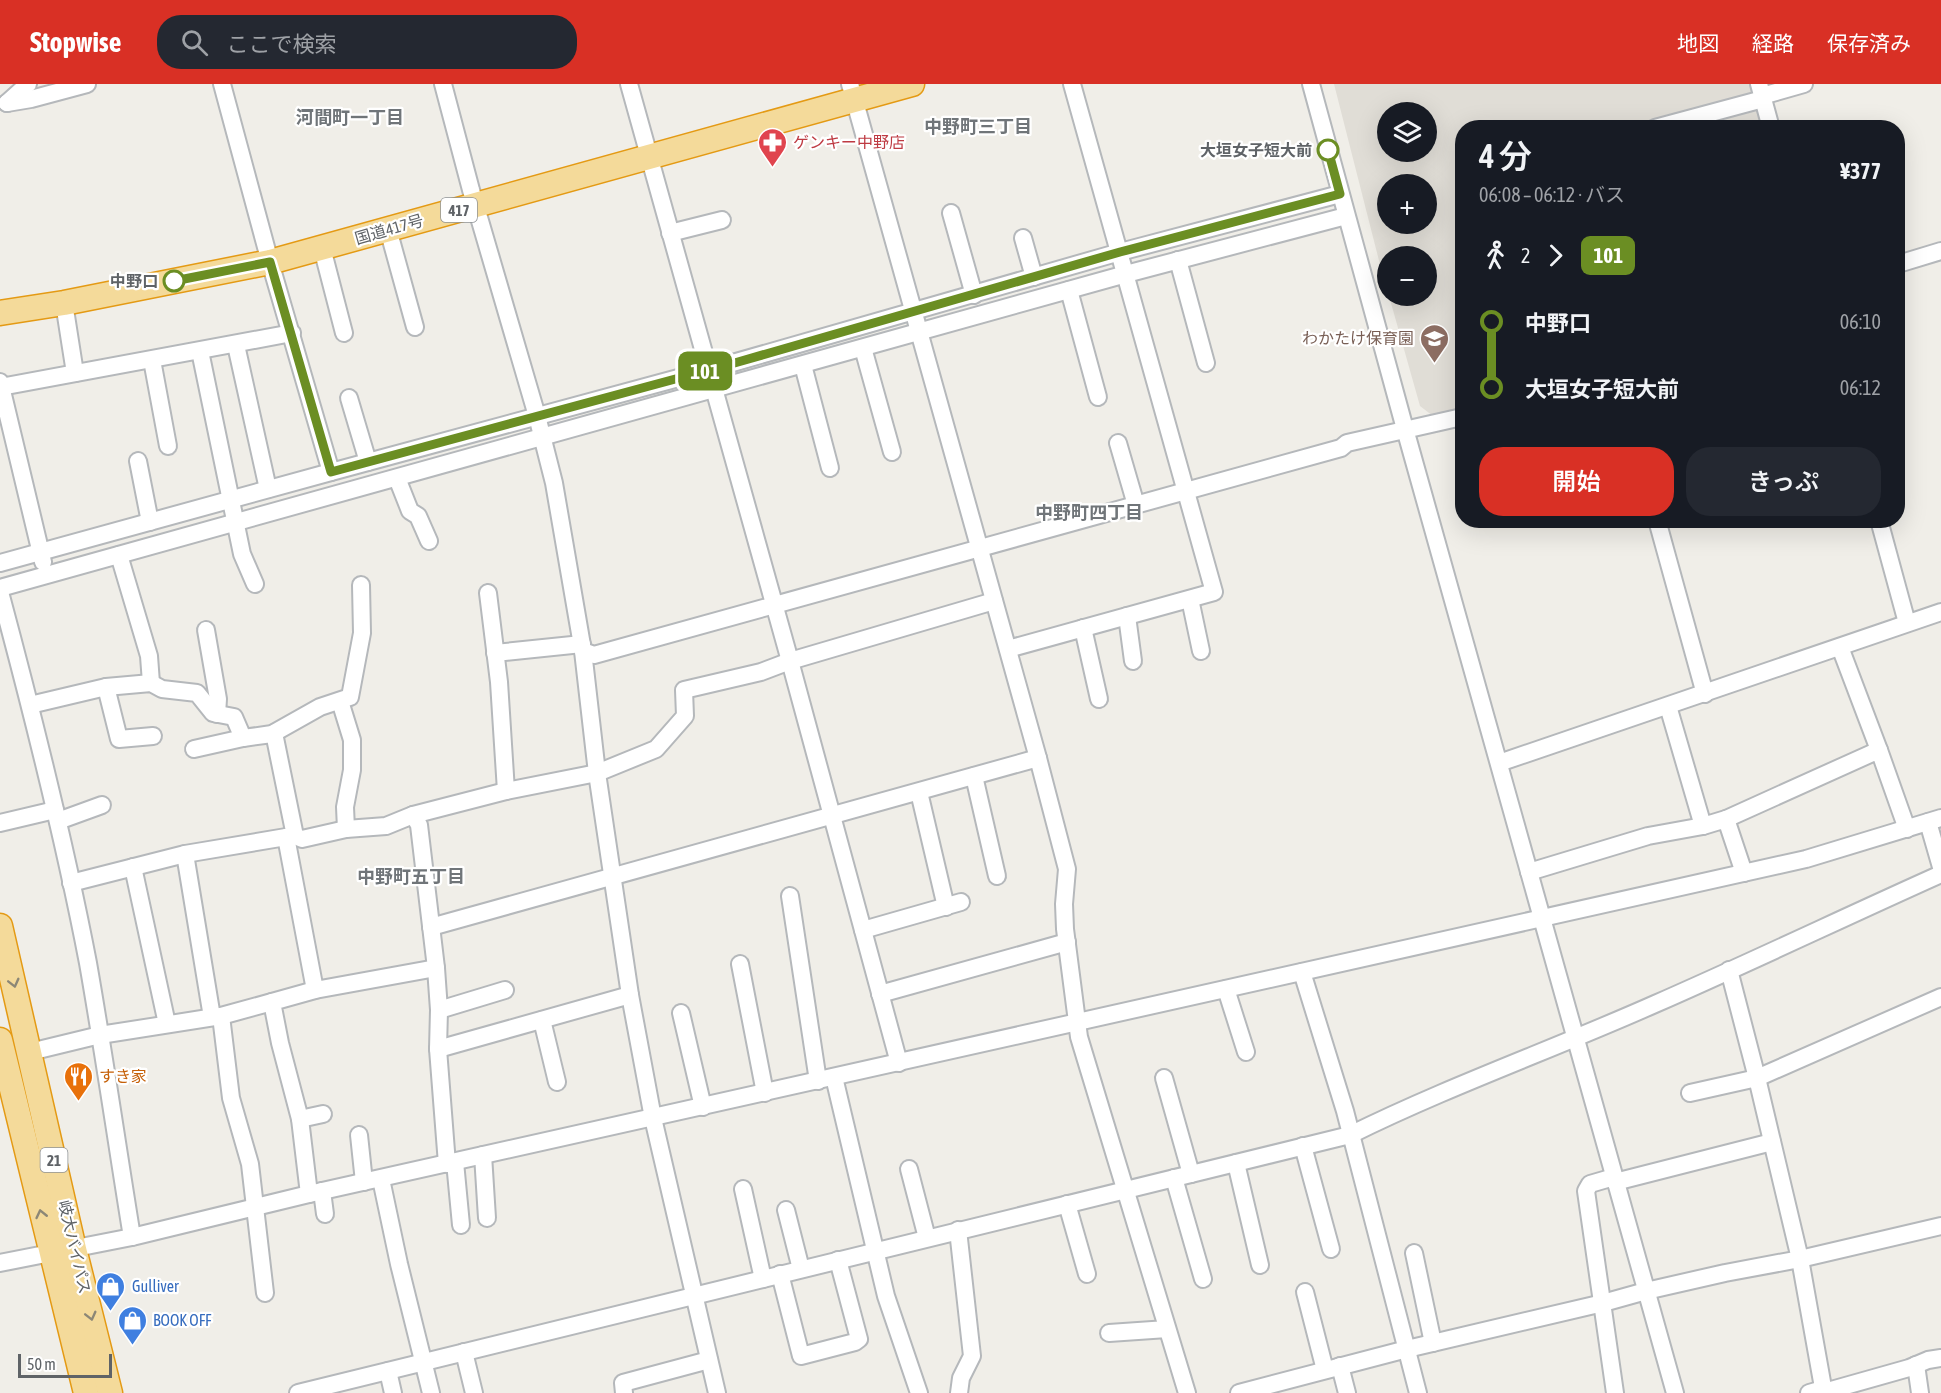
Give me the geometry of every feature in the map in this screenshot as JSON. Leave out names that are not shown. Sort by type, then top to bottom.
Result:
[{"type":"highway","name":"国道417号","points":[[0,313],[64,303],[270,262],[648,157],[853,92],[912,84]]},
{"type":"highway","name":"岐大バイパス","points":[[0,926],[74,1249],[110,1393]]},
{"type":"highway","name":"岐大バイパス","points":[[2,1054],[86,1393]]},
{"type":"street","points":[[4,106],[28,84]]},
{"type":"street","points":[[4,106],[87,84]]},
{"type":"street","points":[[222,84],[270,262],[331,472]]},
{"type":"street","points":[[443,84],[554,483],[583,648],[597,773],[630,994],[653,1118],[717,1393]]},
{"type":"street","points":[[629,84],[790,661],[899,1063]]},
{"type":"street","points":[[1008,649],[1214,592],[1072,84]]},
{"type":"street","points":[[1311,84],[1404,429],[1675,1393]]},
{"type":"street","points":[[1679,120],[1761,93],[1804,84]]},
{"type":"street","points":[[853,92],[1067,869],[1064,904],[1078,1037],[1187,1393]]},
{"type":"street","points":[[1761,93],[1769,120]]},
{"type":"street","points":[[0,563],[44,564],[119,555],[233,511],[268,489],[368,462],[540,426],[916,322],[1069,290],[1123,264],[1342,204]]},
{"type":"street","points":[[711,379],[803,365],[863,348],[974,295],[1034,277],[1123,264],[1178,261],[1342,204]]},
{"type":"street","points":[[951,213],[974,295]]},
{"type":"street","points":[[670,233],[722,220]]},
{"type":"street","points":[[388,229],[415,327]]},
{"type":"street","points":[[1023,238],[1034,277]]},
{"type":"street","points":[[322,248],[344,333]]},
{"type":"street","points":[[1905,262],[1941,251]]},
{"type":"street","points":[[1178,261],[1206,363]]},
{"type":"street","points":[[1069,290],[1098,396]]},
{"type":"street","points":[[64,303],[75,373]]},
{"type":"street","points":[[44,564],[1,385],[236,345],[292,333]]},
{"type":"street","points":[[236,345],[268,489]]},
{"type":"street","points":[[863,348],[892,452]]},
{"type":"street","points":[[200,351],[233,511],[235,551],[255,584]]},
{"type":"street","points":[[152,360],[168,446]]},
{"type":"street","points":[[803,365],[830,468]]},
{"type":"street","points":[[349,398],[368,462]]},
{"type":"street","points":[[495,653],[583,648],[594,655],[1341,448],[1347,443],[1455,418]]},
{"type":"street","points":[[132,1237],[100,1035],[71,883],[30,705],[0,590],[44,564],[150,522],[233,511],[397,478],[540,426]]},
{"type":"street","points":[[1118,443],[1136,505]]},
{"type":"street","points":[[138,460],[150,522]]},
{"type":"street","points":[[397,478],[410,511],[418,516],[429,541]]},
{"type":"street","points":[[1659,528],[1705,694]]},
{"type":"street","points":[[1881,528],[1907,623]]},
{"type":"street","points":[[119,555],[149,656],[151,683]]},
{"type":"street","points":[[194,749],[274,733],[321,707],[350,697],[362,633],[361,585]]},
{"type":"street","points":[[488,593],[499,682],[506,791]]},
{"type":"street","points":[[1190,599],[1201,651]]},
{"type":"street","points":[[71,883],[185,854],[290,837],[302,839],[346,829],[386,826],[413,815],[506,791],[597,773],[656,749],[685,716],[684,690],[761,672],[790,661],[994,601]]},
{"type":"street","points":[[1499,763],[1941,612]]},
{"type":"street","points":[[1127,616],[1133,661]]},
{"type":"street","points":[[1083,628],[1099,699]]},
{"type":"street","points":[[206,630],[218,699],[217,714]]},
{"type":"street","points":[[1840,647],[1907,828]]},
{"type":"street","points":[[30,705],[106,687],[151,683],[162,690],[197,693],[213,713],[234,717],[243,738]]},
{"type":"street","points":[[106,687],[119,739],[153,736]]},
{"type":"street","points":[[340,701],[352,740],[351,770],[345,807],[346,829]]},
{"type":"street","points":[[1668,706],[1703,826]]},
{"type":"street","points":[[274,733],[315,990]]},
{"type":"street","points":[[1529,873],[1648,836],[1703,826],[1726,819],[1879,750]]},
{"type":"street","points":[[430,927],[1038,758]]},
{"type":"street","points":[[974,776],[997,876]]},
{"type":"street","points":[[863,930],[953,905],[919,792]]},
{"type":"street","points":[[0,823],[56,815],[102,805]]},
{"type":"street","points":[[413,815],[419,825],[436,968],[439,1010],[438,1049],[451,1163],[461,1225]]},
{"type":"street","points":[[1726,819],[1744,873]]},
{"type":"street","points":[[0,1263],[132,1237],[316,1192],[1806,859],[1934,820],[1941,867]]},
{"type":"street","points":[[185,854],[231,1098],[250,1164],[265,1293]]},
{"type":"street","points":[[133,867],[167,1024]]},
{"type":"street","points":[[298,1393],[323,1390],[464,1352],[1350,1135],[1401,1109],[1654,1005],[1941,874]]},
{"type":"street","points":[[790,896],[826,1079],[876,1251],[886,1296],[920,1393]]},
{"type":"street","points":[[880,994],[1067,942]]},
{"type":"street","points":[[740,964],[765,1093]]},
{"type":"street","points":[[30,1052],[100,1035],[216,1017],[315,990],[436,968]]},
{"type":"street","points":[[1729,970],[1800,1259],[1820,1392],[1941,1358]]},
{"type":"street","points":[[1302,972],[1345,1111],[1418,1393]]},
{"type":"street","points":[[1226,989],[1246,1052]]},
{"type":"street","points":[[439,1010],[505,990]]},
{"type":"street","points":[[438,1049],[630,994]]},
{"type":"street","points":[[1690,1093],[1757,1078],[1941,997]]},
{"type":"street","points":[[272,1002],[316,1192],[325,1214]]},
{"type":"street","points":[[681,1013],[702,1107]]},
{"type":"street","points":[[542,1020],[557,1082]]},
{"type":"street","points":[[1164,1078],[1191,1174]]},
{"type":"street","points":[[300,1119],[323,1114]]},
{"type":"street","points":[[359,1135],[364,1182]]},
{"type":"street","points":[[1615,1393],[1586,1191],[1590,1184],[1772,1142]]},
{"type":"street","points":[[1304,1146],[1331,1249]]},
{"type":"street","points":[[483,1155],[487,1218]]},
{"type":"street","points":[[1236,1163],[1260,1265]]},
{"type":"street","points":[[909,1169],[927,1238]]},
{"type":"street","points":[[1174,1178],[1203,1279]]},
{"type":"street","points":[[381,1179],[430,1393]]},
{"type":"street","points":[[743,1189],[763,1279]]},
{"type":"street","points":[[1067,1204],[1087,1274]]},
{"type":"street","points":[[786,1210],[801,1269]]},
{"type":"street","points":[[1239,1393],[1407,1349],[1646,1291],[1800,1259],[1941,1226]]},
{"type":"street","points":[[958,1230],[972,1356],[961,1378],[959,1393]]},
{"type":"street","points":[[1414,1253],[1433,1343]]},
{"type":"street","points":[[780,1274],[801,1356],[855,1342],[858,1339],[838,1260]]},
{"type":"street","points":[[1305,1292],[1333,1368],[1347,1393]]},
{"type":"street","points":[[1109,1333],[1167,1329]]},
{"type":"street","points":[[464,1352],[474,1393]]},
{"type":"street","points":[[624,1393],[622,1383],[709,1360]]},
{"type":"street","points":[[1916,1365],[1920,1393]]},
{"type":"street","points":[[388,1371],[393,1393]]},
{"type":"shaded area","points":[[1334,84],[1754,84],[1764,120],[1455,120],[1455,411],[1433,416],[1420,406],[1392,306],[1437,306],[1437,246],[1377,246],[1377,253]]},
{"type":"bus line","name":"101","points":[[174,281],[270,262],[331,472],[731,364],[1120,252],[1340,194],[1328,150]]},
{"type":"place","name":"大垣女子短大前","points":[[1328,150]]},
{"type":"place","name":"ゲンキー中野店","points":[[772,168]]},
{"type":"place","name":"中野口","points":[[174,281]]},
{"type":"place","name":"わかたけ保育園","points":[[1435,364]]},
{"type":"place","name":"すき家","points":[[78,1102]]},
{"type":"place","name":"Gulliver","points":[[111,1312]]},
{"type":"place","name":"BOOK OFF","points":[[132,1346]]},
{"type":"district","name":"河間町一丁目","points":[[350,117]]},
{"type":"district","name":"中野町三丁目","points":[[978,126]]},
{"type":"district","name":"中野町四丁目","points":[[1089,512]]},
{"type":"district","name":"中野町五丁目","points":[[411,876]]}]
